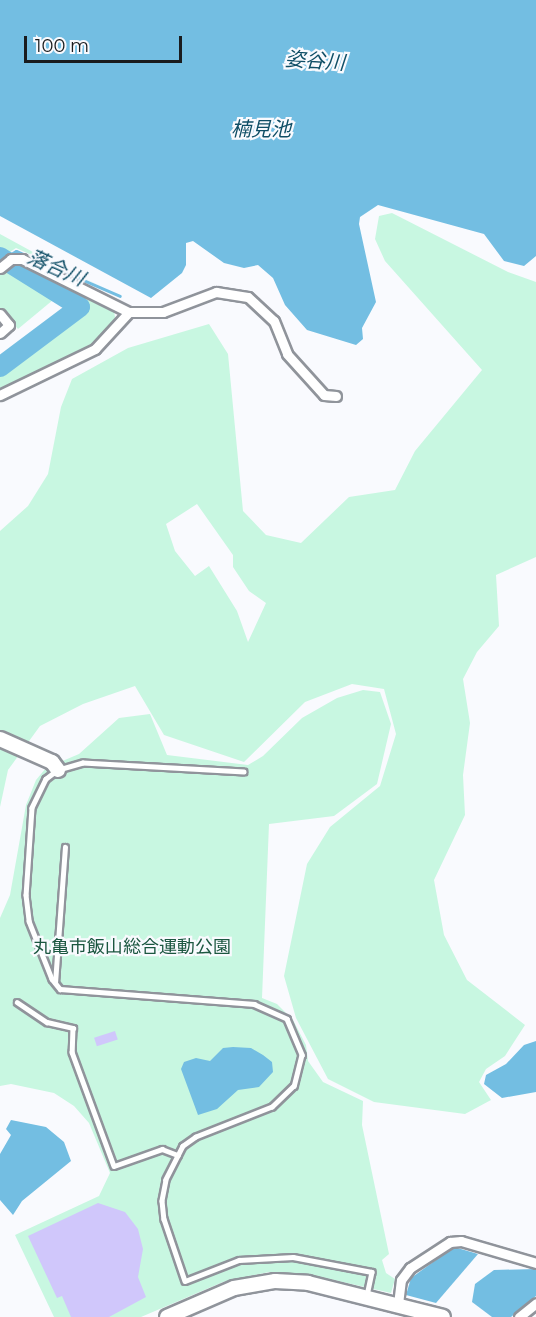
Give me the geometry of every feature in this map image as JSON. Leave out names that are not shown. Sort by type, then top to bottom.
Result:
[{"type":"street","points":[[1,268],[10,259],[22,259],[129,312],[163,312],[216,292],[248,297],[274,321],[287,354],[324,395],[336,396]]},
{"type":"street","points":[[0,395],[94,349],[129,312]]},
{"type":"street","points":[[0,314],[9,325],[0,333]]},
{"type":"street","points":[[0,739],[52,762],[58,770]]},
{"type":"street","points":[[398,1304],[401,1280],[410,1268],[450,1242],[461,1241],[536,1263]]},
{"type":"street","points":[[167,1317],[234,1288],[261,1282],[308,1284],[398,1304],[443,1317]]},
{"type":"street","points":[[519,1317],[536,1303]]},
{"type":"lane","points":[[244,772],[83,763],[58,770],[46,779],[32,808],[26,895],[29,921],[55,983],[60,989],[255,1004],[287,1019],[302,1055],[301,1071],[285,1098],[272,1107],[196,1137],[178,1155],[166,1180],[162,1201],[185,1281],[239,1260],[293,1257],[372,1272],[366,1297]]},
{"type":"lane","points":[[55,983],[65,847]]},
{"type":"lane","points":[[17,1002],[47,1022],[73,1028],[72,1052],[114,1166],[162,1149],[178,1155]]},
{"type":"green space","points":[[392,213],[508,272],[536,282],[536,557],[496,575],[499,626],[477,652],[463,679],[470,723],[463,775],[465,815],[434,880],[444,935],[467,980],[525,1025],[505,1056],[486,1069],[479,1082],[491,1100],[465,1114],[374,1102],[328,1079],[296,1018],[284,976],[307,864],[330,827],[380,786],[396,734],[384,689],[352,684],[305,702],[244,762],[164,735],[135,686],[83,704],[40,726],[8,770],[0,807],[0,531],[28,506],[48,474],[61,407],[72,379],[128,348],[209,324],[228,354],[243,511],[266,535],[301,543],[349,497],[395,490],[415,451],[482,370],[385,261],[375,239],[379,216]],"holes":[[[197,504],[233,555],[233,567],[249,591],[266,603],[248,642],[237,611],[209,566],[195,576],[175,551],[166,524]]]},
{"type":"green space","points":[[0,234],[64,269],[105,288],[16,248],[4,256],[0,254]]},
{"type":"green space","points":[[18,265],[32,268],[114,311],[115,317],[111,329],[101,340],[74,358],[0,390],[0,371],[84,307]]},
{"type":"green space","points":[[9,266],[59,295],[18,329],[0,308],[0,274]]},
{"type":"green space","name":"丸亀市飯山総合運動公園","points":[[363,690],[380,692],[391,724],[377,784],[334,816],[269,824],[262,998],[277,1004],[293,1020],[306,1045],[308,1061],[323,1082],[363,1101],[362,1125],[389,1254],[382,1260],[386,1273],[395,1279],[391,1293],[316,1276],[269,1272],[223,1282],[141,1317],[54,1317],[15,1235],[99,1196],[110,1173],[89,1123],[74,1106],[54,1093],[11,1084],[0,1086],[0,918],[10,895],[26,805],[36,780],[46,768],[79,754],[119,718],[150,714],[167,755],[248,765],[263,756],[302,718],[337,698]]},
{"type":"water","name":"楠見池","points":[[0,0],[536,0],[536,256],[524,266],[504,261],[484,234],[378,205],[360,217],[359,224],[376,302],[362,328],[363,339],[356,345],[307,330],[285,305],[273,278],[258,265],[244,268],[224,263],[193,241],[186,243],[186,265],[182,273],[151,298],[0,216]]},
{"type":"water","points":[[536,1041],[536,1092],[502,1098],[484,1084],[486,1075],[506,1064],[524,1045]]},
{"type":"water","points":[[223,1048],[251,1048],[263,1055],[272,1062],[273,1072],[259,1087],[238,1090],[217,1109],[198,1115],[181,1069],[184,1062],[196,1058],[210,1061]]},
{"type":"water","points":[[11,1120],[46,1127],[64,1142],[71,1161],[22,1201],[13,1215],[0,1200],[0,1154],[11,1135],[6,1129]]},
{"type":"water","points":[[454,1247],[478,1254],[436,1303],[406,1295],[411,1278]]},
{"type":"water","points":[[536,1269],[536,1296],[511,1317],[492,1317],[472,1302],[475,1284],[494,1270]]},
{"type":"building","points":[[115,1031],[118,1040],[97,1046],[94,1038]]},
{"type":"building","points":[[98,1203],[125,1212],[138,1229],[143,1249],[138,1277],[146,1297],[109,1317],[71,1317],[62,1296],[57,1298],[28,1236]]},
{"type":"waterway","name":"落合川","points":[[3,259],[16,251],[120,296]]},
{"type":"waterway","name":"落合川","points":[[0,257],[80,307],[0,367]]},
{"type":"water label","name":"姿谷川","points":[[315,61]]}]
